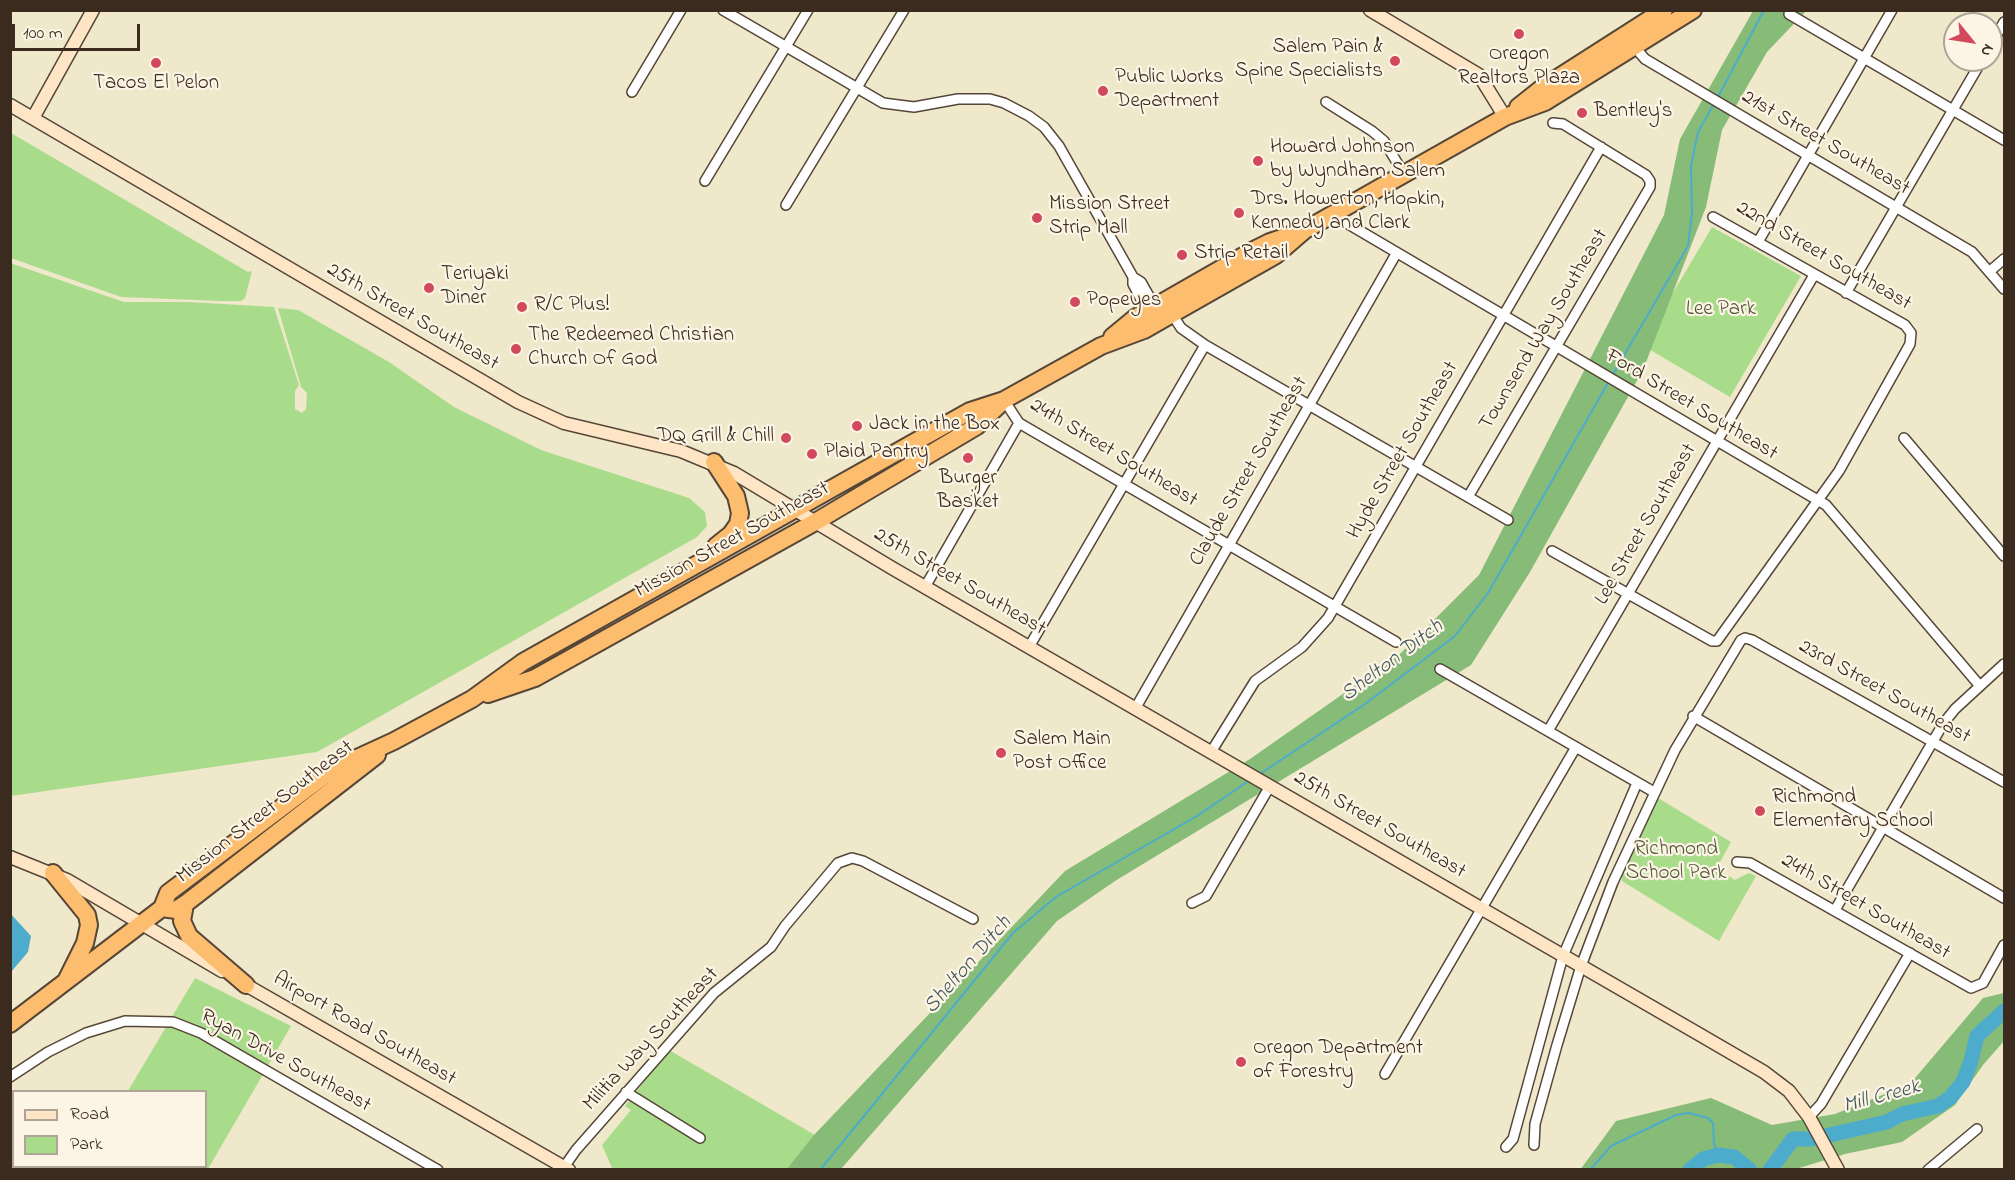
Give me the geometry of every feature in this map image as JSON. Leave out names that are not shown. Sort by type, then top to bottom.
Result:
[{"type":"highway","name":"Mission Street Southeast","points":[[1101,346],[1144,330],[1276,255],[1305,231],[1404,174],[1505,117],[1545,102],[1630,41],[1665,10]]},
{"type":"highway","name":"Mission Street Southeast","points":[[1630,41],[1693,10]]},
{"type":"highway","name":"Mission Street Southeast","points":[[10,1024],[162,908],[168,893],[306,787],[333,769],[394,741],[472,699],[523,662],[970,411],[1004,400],[1101,346],[1151,309],[1270,242],[1305,231]]},
{"type":"highway","points":[[1172,314],[1173,306],[1200,282]]},
{"type":"highway","name":"Mission Street Southeast","points":[[472,699],[535,678],[817,521],[977,426],[1004,400]]},
{"type":"highway","points":[[680,573],[731,534],[738,524],[740,513],[736,496],[714,462]]},
{"type":"highway","name":"Mission Street Southeast","points":[[162,908],[176,910],[185,904],[342,784],[394,741]]},
{"type":"highway","points":[[53,873],[87,915],[89,925],[85,943],[66,982]]},
{"type":"highway","points":[[185,904],[182,921],[189,936],[246,985]]},
{"type":"main road","points":[[33,118],[93,10]]},
{"type":"main road","points":[[1370,10],[1476,73],[1486,83],[1505,117]]},
{"type":"main road","name":"25th Street Southeast","points":[[10,105],[518,402],[578,427],[664,446],[714,462],[925,587],[1581,966],[1776,1080],[1800,1104],[1809,1117],[1838,1170]]},
{"type":"main road","name":"Airport Road Southeast","points":[[10,856],[53,873],[565,1168]]},
{"type":"street","points":[[632,92],[681,10]]},
{"type":"street","points":[[723,10],[875,100],[900,107],[929,106],[973,98],[1004,103],[1029,116],[1044,127],[1059,146],[1133,277],[1141,282],[1151,309]]},
{"type":"street","points":[[705,181],[808,10]]},
{"type":"street","points":[[786,206],[904,10]]},
{"type":"street","points":[[1758,242],[1892,10]]},
{"type":"street","points":[[1789,14],[2004,140]]},
{"type":"street","name":"21st Street Southeast","points":[[1630,41],[1645,59],[1972,252],[2004,289]]},
{"type":"street","points":[[1846,293],[1976,72]]},
{"type":"street","points":[[1326,102],[1384,141],[1404,174]]},
{"type":"street","points":[[1553,123],[1563,124],[1601,147]]},
{"type":"street","name":"Townsend Way Southeast","points":[[1468,497],[1647,193],[1650,181],[1646,175],[1601,147]]},
{"type":"street","name":"Hyde Street Southeast","points":[[1211,752],[1256,681],[1313,637],[1335,605],[1601,147]]},
{"type":"street","name":"Ford Street Southeast","points":[[1333,215],[1819,501],[1831,510],[1980,686]]},
{"type":"street","name":"22nd Street Southeast","points":[[1713,217],[1905,325],[1911,333],[1910,344],[1843,465],[1819,501]]},
{"type":"street","name":"Claude Street Southeast","points":[[1136,709],[1396,254]]},
{"type":"street","points":[[1990,271],[2004,259]]},
{"type":"street","name":"Lee Street Southeast","points":[[1548,731],[1814,275]]},
{"type":"street","points":[[1172,314],[1181,328],[1205,345],[1508,520]]},
{"type":"street","points":[[1029,647],[1205,345]]},
{"type":"street","name":"24th Street Southeast","points":[[1004,400],[1019,423],[1396,642]]},
{"type":"street","points":[[925,587],[1019,423]]},
{"type":"street","points":[[1904,438],[2004,556]]},
{"type":"street","points":[[1552,551],[1715,642],[1819,501]]},
{"type":"street","name":"23rd Street Southeast","points":[[1693,716],[1735,648],[1745,638],[1934,741],[2004,782]]},
{"type":"street","points":[[1835,910],[1955,709],[2004,664]]},
{"type":"street","points":[[1440,669],[1654,792]]},
{"type":"street","points":[[1534,1145],[1535,1124],[1581,966],[1612,882],[1693,716],[2004,898]]},
{"type":"street","points":[[1385,1074],[1576,747]]},
{"type":"street","points":[[1506,1147],[1513,1139],[1563,956],[1637,783]]},
{"type":"street","points":[[1192,903],[1206,896],[1270,786]]},
{"type":"street","name":"Militia Way Southeast","points":[[565,1168],[626,1092],[714,993],[771,947],[785,926],[838,863],[852,858],[863,861],[973,919]]},
{"type":"street","name":"24th Street Southeast","points":[[1737,862],[1750,863],[1966,986],[1975,988],[1983,983],[2004,945]]},
{"type":"street","points":[[1809,1117],[1821,1104],[1910,953]]},
{"type":"street","name":"Ryan Drive Southeast","points":[[10,1077],[48,1052],[86,1033],[125,1021],[173,1022],[201,1033],[438,1170]]},
{"type":"street","points":[[626,1092],[700,1138]]},
{"type":"street","points":[[1928,1170],[1977,1129]]},
{"type":"green space","points":[[1753,11],[1806,11],[1767,52],[1722,130],[1706,207],[1643,370],[1530,572],[1471,665],[1115,881],[1057,921],[841,1169],[786,1170],[814,1135],[1065,871],[1250,759],[1400,654],[1479,575],[1664,215],[1680,139]]},
{"type":"green space","points":[[11,133],[248,272],[252,271],[245,298],[241,301],[220,301],[121,297],[11,258]]},
{"type":"green space","name":"Lee Park","points":[[1712,227],[1801,276],[1730,397],[1642,345]]},
{"type":"green space","points":[[10,263],[124,302],[188,302],[274,307],[299,385],[295,391],[295,409],[302,413],[306,409],[307,393],[301,387],[278,308],[298,310],[389,362],[454,407],[541,450],[689,498],[705,512],[707,526],[697,537],[317,752],[11,796]]},
{"type":"green space","name":"Richmond School Park","points":[[1658,798],[1731,842],[1720,862],[1724,873],[1735,880],[1749,873],[1756,876],[1719,941],[1622,881],[1622,872]]},
{"type":"green space","points":[[195,978],[291,1026],[208,1169],[83,1170],[84,1168],[207,1168],[207,1090],[129,1090]]},
{"type":"green space","points":[[2004,993],[2004,1041],[1983,1065],[1955,1105],[1902,1142],[1845,1154],[1796,1169],[1580,1170],[1616,1121],[1711,1098],[1772,1125],[1835,1114],[1910,1084],[1983,998]]},
{"type":"green space","points":[[669,1050],[815,1135],[786,1170],[612,1168],[602,1145],[631,1110],[625,1106]]},
{"type":"water","points":[[10,913],[31,936],[28,952],[11,972]]},
{"type":"waterway","name":"Shelton Ditch","points":[[1718,97],[1764,10]]},
{"type":"waterway","name":"Shelton Ditch","points":[[1612,376],[1688,246],[1692,213],[1691,166],[1698,132],[1715,102]]},
{"type":"waterway","name":"Shelton Ditch","points":[[1260,774],[1365,704],[1455,636],[1488,593],[1609,381]]},
{"type":"waterway","name":"Shelton Ditch","points":[[820,1170],[1013,933],[1056,897],[1197,816],[1250,780]]},
{"type":"waterway","name":"Mill Creek","points":[[1770,1170],[1793,1139],[1812,1139],[1887,1122],[1902,1114],[1938,1106],[1950,1098],[1963,1082],[1977,1036],[2004,1011]]},
{"type":"waterway","points":[[1590,1170],[1611,1146],[1676,1115],[1689,1113],[1708,1118],[1713,1123],[1714,1144],[1718,1155]]},
{"type":"waterway","name":"Mill Creek","points":[[1690,1170],[1703,1159],[1718,1155],[1734,1157],[1750,1170]]},
{"type":"place","name":"Oregon Realtors Plaza","points":[[1519,34]]},
{"type":"place","name":"Salem Pain & Spine Specialists","points":[[1395,61]]},
{"type":"place","name":"Tacos El Pelon","points":[[156,63]]},
{"type":"place","name":"Public Works Department","points":[[1103,91]]},
{"type":"place","name":"Bentley's","points":[[1582,113]]},
{"type":"place","name":"Howard Johnson by Wyndham Salem","points":[[1258,161]]},
{"type":"place","name":"Drs. Howerton, Hopkin, Kennedy and Clark","points":[[1239,213]]},
{"type":"place","name":"Mission Street Strip Mall","points":[[1037,218]]},
{"type":"place","name":"Strip Retail","points":[[1182,255]]},
{"type":"place","name":"Teriyaki Diner","points":[[429,288]]},
{"type":"place","name":"Popeyes","points":[[1075,302]]},
{"type":"place","name":"R/C Plus!","points":[[522,307]]},
{"type":"place","name":"The Redeemed Christian Church Of God","points":[[516,349]]},
{"type":"place","name":"Jack in the Box","points":[[857,426]]},
{"type":"place","name":"DQ Grill & Chill","points":[[786,438]]},
{"type":"place","name":"Plaid Pantry","points":[[812,454]]},
{"type":"place","name":"Burger Basket","points":[[968,458]]},
{"type":"place","name":"Salem Main Post Office","points":[[1001,753]]},
{"type":"place","name":"Richmond Elementary School","points":[[1760,811]]},
{"type":"place","name":"Oregon Department of Forestry","points":[[1241,1062]]}]
